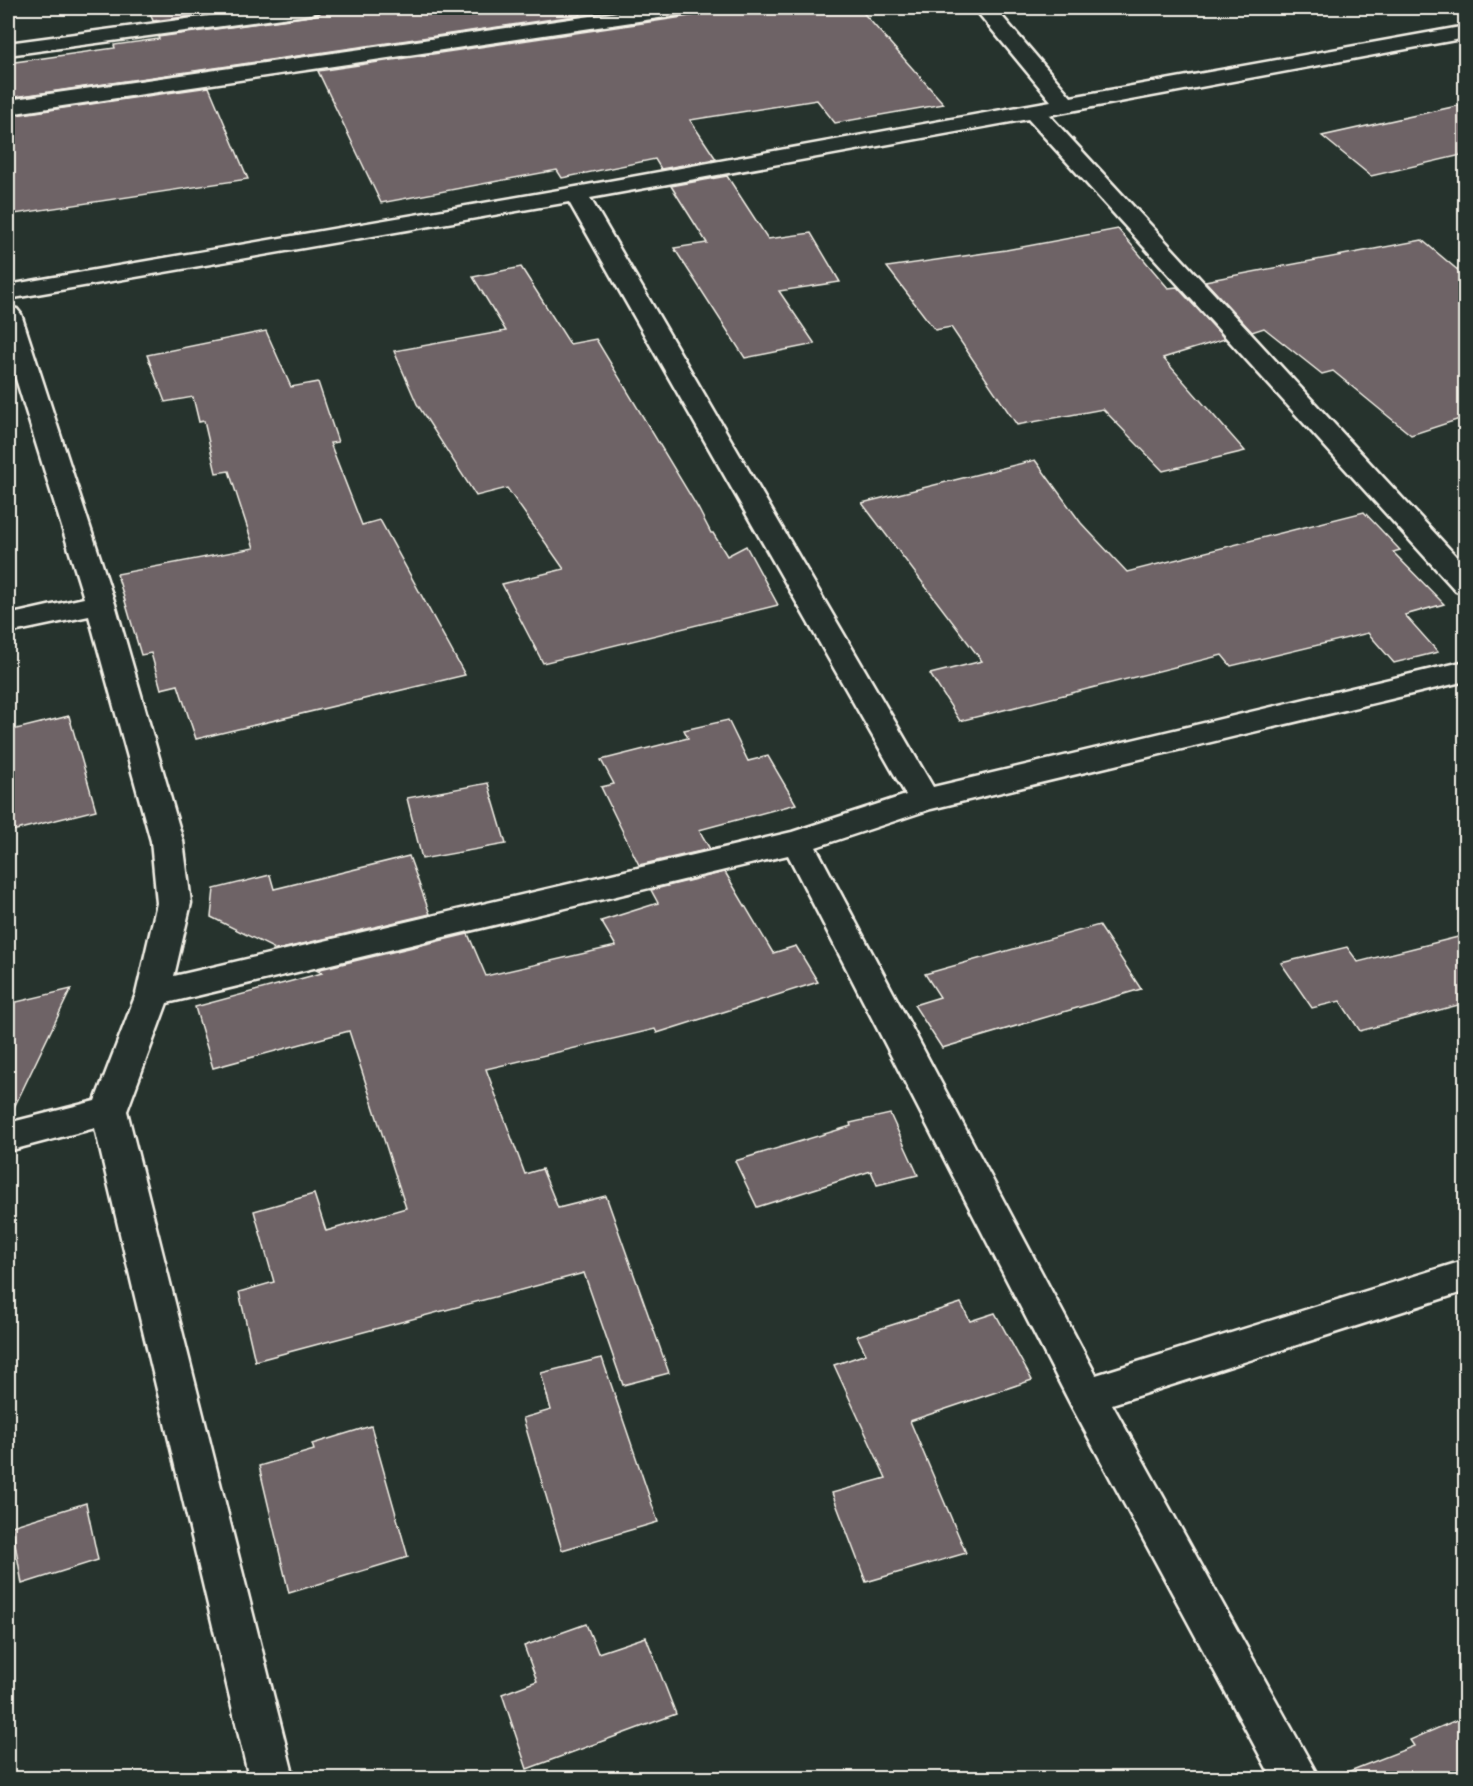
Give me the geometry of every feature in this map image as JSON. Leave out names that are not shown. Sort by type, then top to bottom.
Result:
[{"type":"street","points":[[8,49],[311,8]]},
{"type":"street","points":[[8,107],[686,8]]},
{"type":"street","points":[[984,8],[1065,104]]},
{"type":"street","points":[[8,292],[576,194],[1455,33],[1466,51]]},
{"type":"street","points":[[1033,111],[1466,585]]},
{"type":"street","points":[[576,194],[925,800]]},
{"type":"street","points":[[8,314],[100,604],[167,842],[174,903],[153,994],[109,1111],[271,1779]]},
{"type":"street","points":[[8,624],[100,604]]},
{"type":"street","points":[[153,994],[797,842],[925,800],[1466,671]]},
{"type":"street","points":[[797,842],[1086,1395],[1296,1779]]},
{"type":"street","points":[[8,1137],[109,1111]]},
{"type":"street","points":[[1086,1395],[1466,1275]]},
{"type":"building","points":[[148,8],[255,8],[153,21]]},
{"type":"building","points":[[323,8],[575,8],[581,15],[8,98],[8,63],[115,48],[114,45],[159,39],[158,37],[311,16],[320,13]]},
{"type":"building","points":[[744,8],[859,8],[944,104],[835,123],[817,100],[690,120],[716,159],[661,169],[655,159],[562,178],[557,170],[381,203],[318,71]]},
{"type":"building","points":[[209,87],[248,179],[8,215],[8,116]]},
{"type":"building","points":[[1466,104],[1466,154],[1371,176],[1322,136]]},
{"type":"building","points":[[727,176],[768,239],[811,233],[840,282],[779,291],[815,344],[745,358],[674,248],[707,243],[671,186]]},
{"type":"building","points":[[1118,229],[1168,288],[1177,287],[1225,339],[1163,358],[1245,451],[1163,471],[1103,409],[1017,425],[951,327],[935,330],[887,267],[1006,250]]},
{"type":"building","points":[[1422,240],[1466,277],[1466,417],[1411,435],[1333,371],[1322,374],[1264,328],[1252,332],[1205,281]]},
{"type":"building","points":[[521,267],[570,344],[596,339],[711,533],[727,556],[746,546],[778,605],[543,663],[502,584],[564,569],[507,488],[476,496],[417,404],[394,351],[506,331],[473,277]]},
{"type":"building","points":[[266,331],[291,387],[318,382],[338,442],[330,443],[362,525],[380,520],[465,675],[196,739],[178,685],[161,689],[151,653],[141,655],[117,574],[254,548],[229,471],[216,473],[204,421],[199,422],[193,397],[165,402],[147,355]]},
{"type":"building","points":[[1035,460],[1081,523],[1127,572],[1364,512],[1400,550],[1393,552],[1444,604],[1405,615],[1438,652],[1394,663],[1368,633],[1231,666],[1222,655],[960,721],[930,674],[982,661],[862,503]]},
{"type":"building","points":[[69,716],[96,810],[8,832],[8,731]]},
{"type":"building","points":[[728,720],[748,761],[768,756],[796,804],[699,830],[710,849],[639,865],[601,787],[614,784],[601,760],[688,738],[684,730]]},
{"type":"building","points":[[488,783],[506,844],[422,859],[407,798]]},
{"type":"building","points":[[409,856],[430,914],[277,950],[211,917],[214,889],[270,875],[274,889]]},
{"type":"building","points":[[725,872],[773,953],[796,946],[818,982],[657,1033],[655,1029],[486,1069],[525,1174],[542,1169],[558,1208],[606,1196],[669,1373],[623,1385],[584,1273],[255,1361],[239,1292],[274,1282],[254,1211],[314,1194],[326,1231],[406,1208],[349,1031],[213,1068],[195,1007],[322,973],[316,970],[468,934],[486,976],[616,946],[601,921],[658,903],[651,890]]},
{"type":"building","points":[[1099,925],[1141,989],[942,1048],[914,1005],[940,997],[925,974]]},
{"type":"building","points":[[1466,935],[1466,1003],[1360,1031],[1340,1001],[1312,1008],[1281,963],[1347,947],[1358,962]]},
{"type":"building","points":[[71,989],[8,1120],[8,1004]]},
{"type":"building","points":[[890,1114],[918,1175],[877,1185],[871,1171],[757,1207],[735,1161],[851,1126],[850,1123]]},
{"type":"building","points":[[961,1303],[970,1321],[995,1313],[1032,1380],[910,1421],[966,1553],[866,1582],[832,1493],[886,1478],[834,1365],[866,1354],[857,1336]]},
{"type":"building","points":[[602,1358],[658,1522],[562,1550],[523,1418],[551,1410],[541,1373]]},
{"type":"building","points":[[371,1426],[408,1557],[289,1593],[259,1466],[314,1450],[312,1444]]},
{"type":"building","points":[[86,1503],[98,1560],[22,1584],[12,1526]]},
{"type":"building","points":[[586,1624],[598,1653],[646,1637],[676,1714],[527,1769],[502,1694],[537,1681],[524,1646]]},
{"type":"building","points":[[1466,1716],[1466,1779],[1338,1779],[1337,1776],[1414,1746],[1410,1740]]}]
